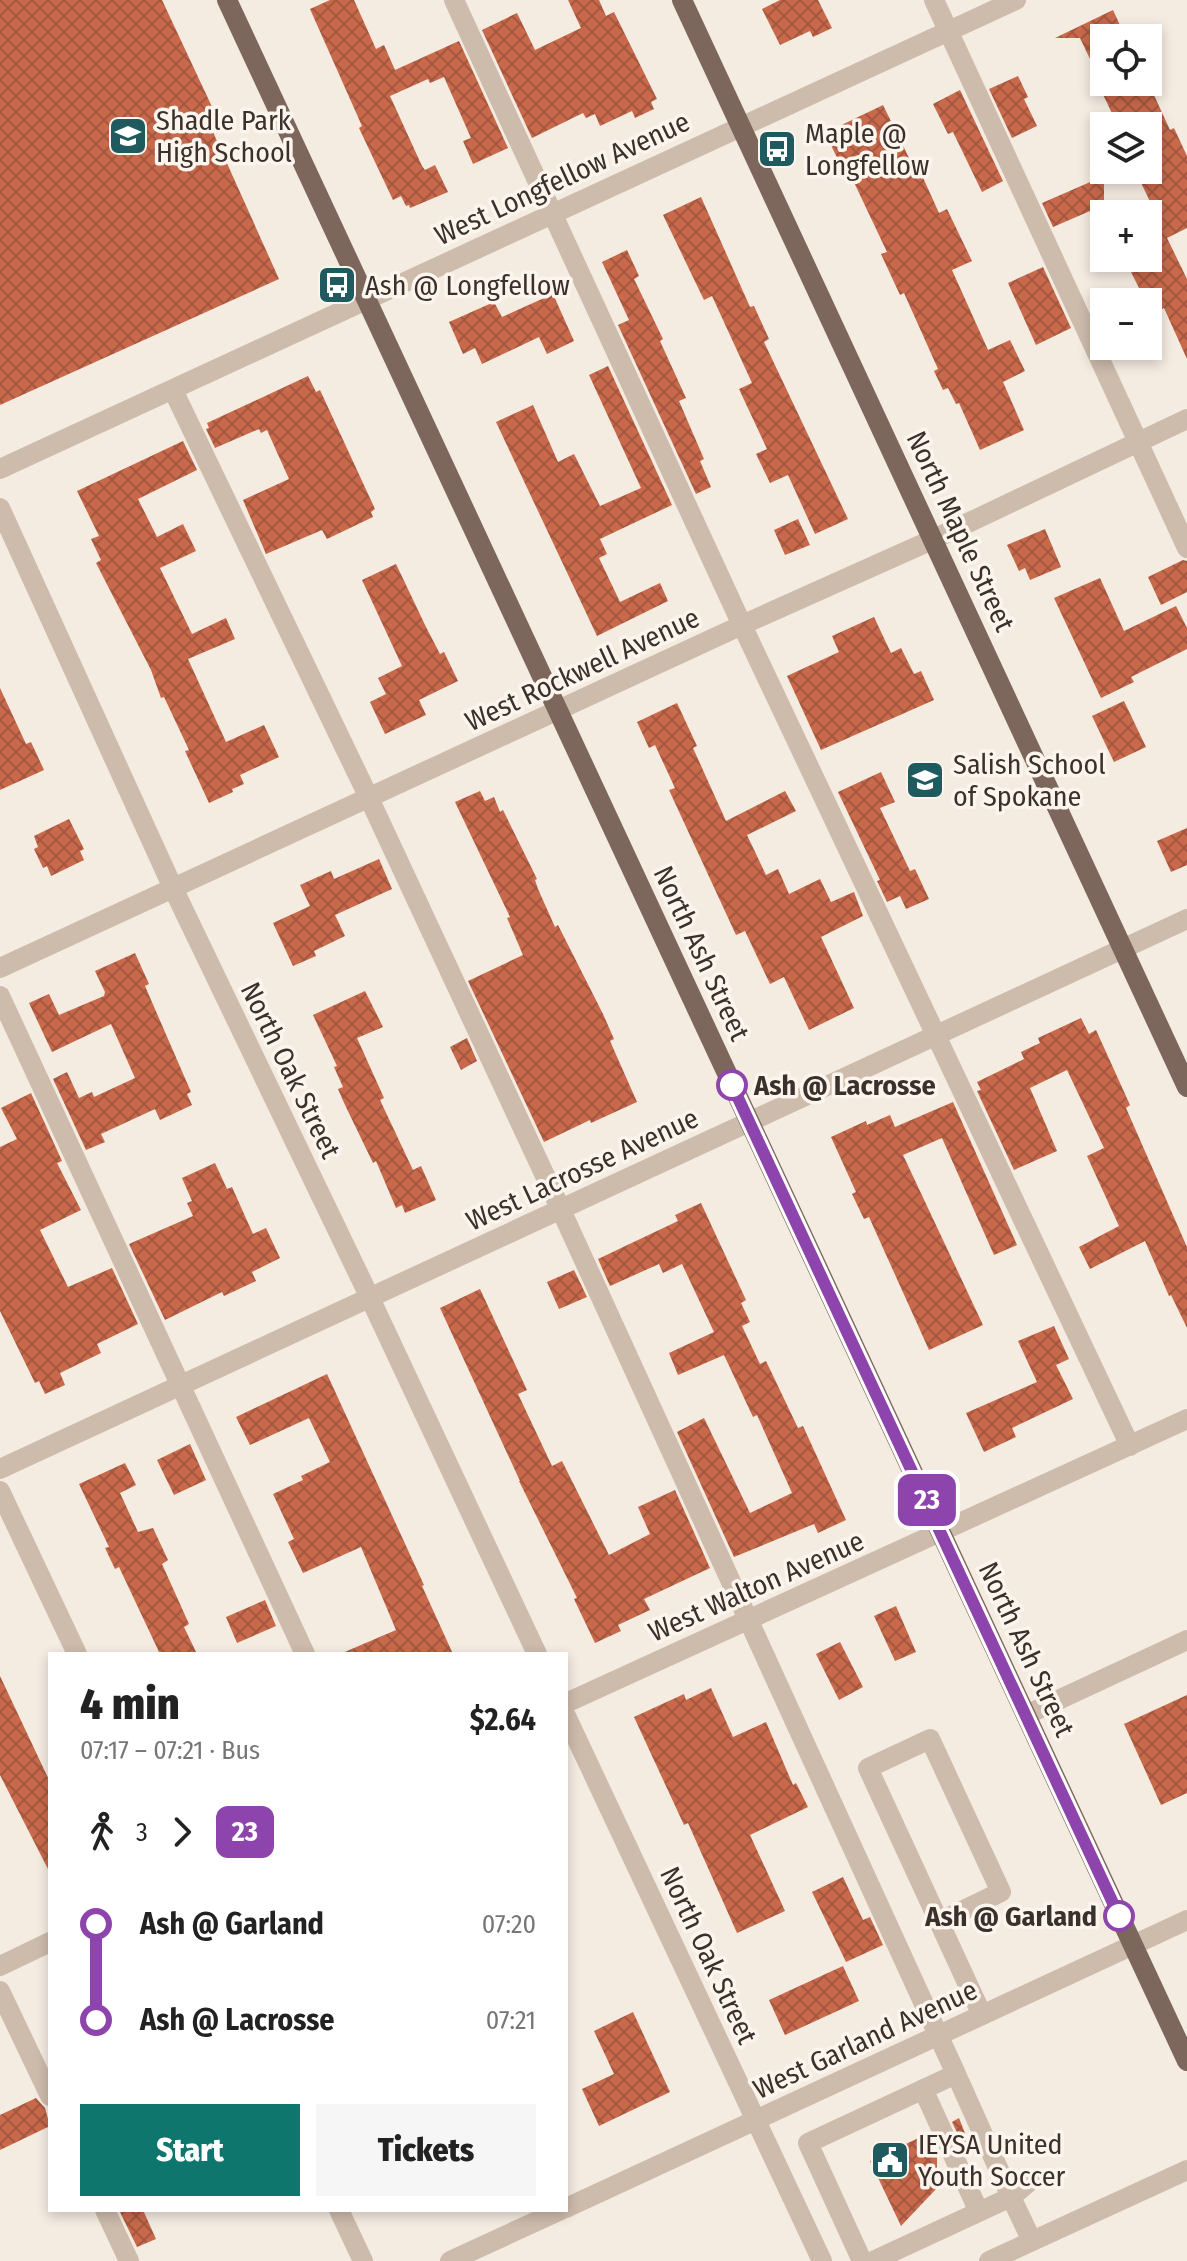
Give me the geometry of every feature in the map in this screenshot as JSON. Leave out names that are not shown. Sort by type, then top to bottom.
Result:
[{"type":"main road","name":"North Ash Street","points":[[227,0],[1187,2061]]},
{"type":"main road","name":"North Maple Street","points":[[682,0],[1187,1087]]},
{"type":"street","points":[[454,0],[742,625],[1130,1446]]},
{"type":"street","points":[[934,0],[1187,548]]},
{"type":"street","name":"West Longfellow Avenue","points":[[0,469],[1016,0]]},
{"type":"street","points":[[173,390],[369,798],[561,1210],[1032,2241]]},
{"type":"street","name":"West Rockwell Avenue","points":[[0,968],[934,539],[1187,419]]},
{"type":"street","name":"North Oak Street","points":[[0,508],[173,888],[536,1652]]},
{"type":"street","name":"West Lacrosse Avenue","points":[[0,1469],[1187,919]]},
{"type":"street","points":[[0,996],[304,1652]]},
{"type":"street","name":"West Walton Avenue","points":[[568,1702],[1187,1419]]},
{"type":"street","points":[[0,1491],[76,1652]]},
{"type":"street","points":[[1026,1715],[1187,1640]]},
{"type":"street","name":"North Oak Street","points":[[568,1720],[822,2261]]},
{"type":"street","points":[[939,1922],[1001,1892],[930,1739],[868,1768],[939,1922],[982,2015]]},
{"type":"street","name":"West Garland Avenue","points":[[568,2203],[756,2121],[1187,1920]]},
{"type":"street","points":[[0,1966],[48,1943]]},
{"type":"street","points":[[0,1991],[48,2092]]},
{"type":"street","points":[[862,2261],[808,2143],[956,2074]]},
{"type":"street","points":[[923,2089],[979,2212]]},
{"type":"street","points":[[989,2261],[1187,2170]]},
{"type":"street","points":[[873,2261],[1011,2197],[1030,2181]]},
{"type":"street","points":[[106,2212],[129,2261]]},
{"type":"street","points":[[340,2212],[363,2261]]},
{"type":"street","name":"West Garland Avenue","points":[[456,2260],[550,2212]]},
{"type":"building","name":"Shadle Park High School","points":[[0,0],[162,0],[221,126],[212,130],[279,279],[0,405]]},
{"type":"building","points":[[330,0],[354,0],[376,49],[384,45],[395,70],[459,41],[508,148],[473,164],[463,141],[471,138],[444,77],[430,83],[428,79],[390,96],[422,166],[425,170],[435,165],[448,192],[410,208],[401,196],[393,200],[359,128],[362,126],[310,9]]},
{"type":"building","points":[[568,0],[599,0],[606,16],[614,12],[657,99],[651,102],[654,109],[635,118],[632,111],[600,126],[595,114],[586,118],[583,113],[532,138],[482,30],[517,13],[535,50],[581,28]]},
{"type":"building","points":[[780,0],[818,0],[832,28],[813,37],[810,31],[780,45],[762,9]]},
{"type":"building","points":[[1113,10],[1120,24],[1090,24],[1090,59],[1080,38],[1055,38]]},
{"type":"building","points":[[1018,76],[1028,97],[1024,99],[1037,126],[1012,138],[989,89]]},
{"type":"building","points":[[960,90],[1003,181],[982,192],[953,132],[948,134],[933,104]]},
{"type":"building","points":[[1104,96],[1154,96],[1162,112],[1111,112]]},
{"type":"building","points":[[883,105],[911,162],[915,160],[939,213],[947,209],[972,261],[952,270],[988,350],[1010,340],[1025,371],[1003,382],[1024,430],[980,450],[959,403],[956,404],[948,388],[943,390],[934,371],[938,369],[904,293],[900,295],[881,254],[887,252],[851,176],[847,178],[825,133]]},
{"type":"building","points":[[1162,113],[1170,130],[1174,128],[1187,156],[1187,228],[1167,238],[1187,279],[1187,359],[1162,309],[1162,288],[1139,288],[1131,272],[1162,272],[1162,200],[1149,200],[1142,184],[1162,184]]},
{"type":"building","points":[[1090,182],[1104,184],[1104,200],[1090,200],[1090,211],[1053,227],[1042,203]]},
{"type":"building","points":[[701,197],[750,307],[754,306],[769,339],[764,342],[848,519],[815,534],[788,475],[770,483],[756,454],[767,449],[739,389],[752,383],[712,296],[704,300],[663,215]]},
{"type":"building","points":[[627,250],[639,276],[634,279],[663,339],[660,341],[686,398],[679,401],[704,459],[700,461],[711,487],[696,494],[618,325],[629,320],[602,262]]},
{"type":"building","points":[[1043,267],[1071,328],[1036,345],[1008,283]]},
{"type":"building","points":[[553,294],[574,341],[547,354],[539,337],[482,364],[475,348],[463,354],[449,322],[494,302],[502,317]]},
{"type":"building","points":[[608,366],[672,505],[600,539],[607,554],[599,558],[620,602],[660,583],[668,601],[597,636],[496,422],[533,405],[558,462],[574,454],[600,506],[641,488],[589,375]]},
{"type":"building","points":[[308,376],[316,392],[320,390],[375,509],[371,512],[373,517],[327,539],[322,530],[266,554],[243,500],[289,479],[267,430],[261,433],[259,429],[215,448],[206,429],[209,428],[207,423]]},
{"type":"building","points":[[183,441],[197,470],[138,499],[157,537],[183,524],[196,551],[160,568],[192,634],[226,618],[235,639],[188,659],[226,742],[264,725],[279,757],[240,775],[244,784],[209,803],[185,751],[189,750],[96,563],[101,560],[91,539],[99,536],[77,491]]},
{"type":"building","points":[[798,519],[810,545],[785,555],[774,530]]},
{"type":"building","points":[[1045,529],[1061,567],[1030,580],[1025,568],[1019,571],[1007,545]]},
{"type":"building","points":[[1183,560],[1187,561],[1187,592],[1161,605],[1148,577]]},
{"type":"building","points":[[396,564],[440,654],[444,652],[458,681],[419,700],[426,715],[385,734],[370,702],[386,694],[378,678],[402,666],[362,580]]},
{"type":"building","points":[[1100,578],[1124,631],[1176,606],[1187,628],[1187,649],[1131,677],[1134,682],[1101,698],[1054,598]]},
{"type":"building","points":[[874,617],[891,653],[901,648],[914,674],[921,671],[934,700],[821,750],[787,676],[839,652],[832,636]]},
{"type":"building","points":[[0,688],[26,744],[31,742],[44,770],[0,790]]},
{"type":"building","points":[[1124,701],[1146,747],[1114,762],[1092,716]]},
{"type":"building","points":[[677,703],[697,746],[693,748],[726,821],[785,791],[796,811],[747,835],[766,875],[778,869],[789,894],[820,879],[831,902],[854,892],[863,916],[821,937],[854,1008],[809,1030],[784,977],[770,984],[745,931],[736,935],[669,790],[675,788],[655,745],[649,748],[637,722]]},
{"type":"building","points":[[881,772],[895,802],[880,808],[910,871],[915,869],[929,899],[906,909],[900,896],[887,902],[877,881],[880,880],[838,792]]},
{"type":"building","points":[[480,791],[485,801],[494,797],[500,812],[503,810],[537,879],[538,889],[555,927],[558,925],[603,1014],[614,1039],[610,1041],[637,1102],[544,1142],[468,981],[523,955],[507,918],[510,917],[455,802]]},
{"type":"building","points":[[69,819],[84,849],[80,851],[84,860],[51,876],[47,866],[43,868],[34,849],[38,847],[34,836]]},
{"type":"building","points":[[1187,828],[1187,865],[1171,872],[1157,841]]},
{"type":"building","points":[[379,859],[392,889],[335,915],[345,936],[314,951],[316,956],[293,966],[273,923],[310,906],[300,885],[331,871],[334,879]]},
{"type":"building","points":[[135,953],[149,984],[145,986],[191,1092],[187,1094],[192,1105],[160,1120],[155,1109],[101,1134],[105,1142],[86,1150],[53,1079],[67,1072],[79,1098],[92,1092],[94,1097],[135,1078],[111,1024],[52,1052],[29,1003],[49,994],[59,1015],[104,996],[95,971]]},
{"type":"building","points":[[365,991],[383,1027],[357,1038],[384,1098],[380,1100],[413,1170],[421,1166],[436,1200],[405,1213],[402,1205],[396,1208],[376,1161],[373,1163],[345,1105],[338,1089],[343,1087],[334,1067],[337,1066],[313,1015]]},
{"type":"building","points":[[1081,1018],[1089,1034],[1096,1030],[1130,1105],[1126,1108],[1187,1247],[1187,1328],[1145,1241],[1090,1269],[1079,1247],[1119,1226],[1087,1156],[1104,1148],[1067,1070],[1030,1088],[1057,1151],[1014,1170],[977,1091],[981,1090],[977,1082],[1024,1059],[1021,1052],[1040,1043],[1038,1038]]},
{"type":"building","points":[[467,1038],[477,1061],[461,1070],[450,1047]]},
{"type":"building","points":[[31,1093],[62,1161],[57,1163],[81,1210],[40,1230],[68,1287],[112,1268],[138,1324],[97,1344],[101,1353],[60,1373],[65,1385],[45,1394],[39,1381],[35,1383],[0,1311],[0,1147],[17,1139],[1,1108]]},
{"type":"building","points":[[953,1102],[1017,1245],[994,1255],[942,1138],[903,1155],[983,1325],[929,1350],[869,1217],[864,1219],[852,1194],[856,1192],[831,1137],[866,1121],[867,1125],[890,1115],[895,1127]]},
{"type":"building","points":[[215,1163],[227,1189],[232,1187],[253,1234],[266,1228],[280,1258],[252,1272],[256,1281],[224,1296],[222,1292],[165,1320],[129,1244],[193,1216],[187,1203],[192,1201],[182,1178]]},
{"type":"building","points":[[701,1203],[746,1300],[741,1303],[750,1322],[742,1326],[760,1364],[766,1361],[798,1428],[803,1426],[846,1520],[818,1533],[814,1524],[734,1557],[677,1432],[704,1418],[750,1513],[792,1493],[757,1415],[753,1417],[724,1355],[678,1375],[669,1353],[714,1332],[682,1264],[663,1273],[659,1264],[610,1286],[598,1259],[678,1221],[675,1215]]},
{"type":"building","points":[[574,1270],[587,1297],[559,1309],[547,1282]]},
{"type":"building","points":[[480,1289],[527,1390],[518,1394],[552,1466],[562,1461],[609,1555],[650,1534],[638,1507],[675,1490],[710,1568],[644,1599],[650,1610],[618,1625],[621,1631],[595,1643],[574,1599],[577,1598],[519,1481],[440,1308]]},
{"type":"building","points":[[1054,1326],[1069,1359],[1056,1365],[1073,1399],[1012,1428],[1016,1437],[984,1452],[966,1413],[1037,1382],[1018,1341]]},
{"type":"building","points":[[327,1374],[452,1652],[345,1652],[396,1630],[361,1547],[303,1573],[288,1542],[294,1539],[273,1494],[303,1480],[301,1476],[330,1462],[309,1418],[250,1445],[236,1417]]},
{"type":"building","points":[[190,1444],[206,1480],[174,1495],[157,1460]]},
{"type":"building","points":[[125,1463],[136,1485],[120,1493],[138,1532],[153,1528],[168,1560],[162,1564],[189,1624],[184,1627],[196,1652],[159,1652],[119,1567],[115,1569],[105,1548],[109,1547],[79,1484]]},
{"type":"building","points":[[265,1600],[276,1626],[237,1643],[226,1617]]},
{"type":"building","points":[[896,1606],[916,1652],[895,1661],[874,1616]]},
{"type":"building","points":[[840,1642],[863,1687],[839,1700],[816,1654]]},
{"type":"building","points":[[0,1676],[48,1778],[48,1869],[0,1775]]},
{"type":"building","points":[[711,1688],[733,1737],[766,1722],[793,1785],[796,1783],[808,1807],[750,1835],[785,1911],[737,1933],[688,1823],[684,1825],[634,1717],[684,1694],[686,1700]]},
{"type":"building","points":[[1187,1695],[1187,1793],[1161,1805],[1124,1724]]},
{"type":"building","points":[[843,1877],[863,1920],[870,1917],[883,1945],[846,1962],[812,1892]]},
{"type":"building","points":[[843,1966],[859,2001],[785,2035],[769,2000]]},
{"type":"building","points":[[633,2012],[670,2092],[599,2126],[582,2089],[614,2074],[594,2031]]},
{"type":"building","points":[[36,2098],[45,2108],[48,2127],[0,2150],[0,2115]]},
{"type":"building","points":[[959,2118],[968,2141],[962,2143],[952,2122]]},
{"type":"building","points":[[929,2133],[937,2152],[937,2188],[901,2226],[870,2161]]},
{"type":"building","points":[[120,2212],[144,2212],[156,2239],[137,2247]]},
{"type":"bus line","name":"23","points":[[732,1085],[1119,1916]]},
{"type":"place","name":"Shadle Park High School","points":[[128,136]]},
{"type":"place","name":"Maple @ Longfellow","points":[[777,149]]},
{"type":"place","name":"Ash @ Longfellow","points":[[337,285]]},
{"type":"place","name":"Salish School of Spokane","points":[[925,780]]},
{"type":"place","name":"Ash @ Lacrosse","points":[[732,1085]]},
{"type":"place","name":"Ash @ Garland","points":[[1119,1916]]},
{"type":"place","name":"IEYSA United Youth Soccer","points":[[890,2160]]}]
